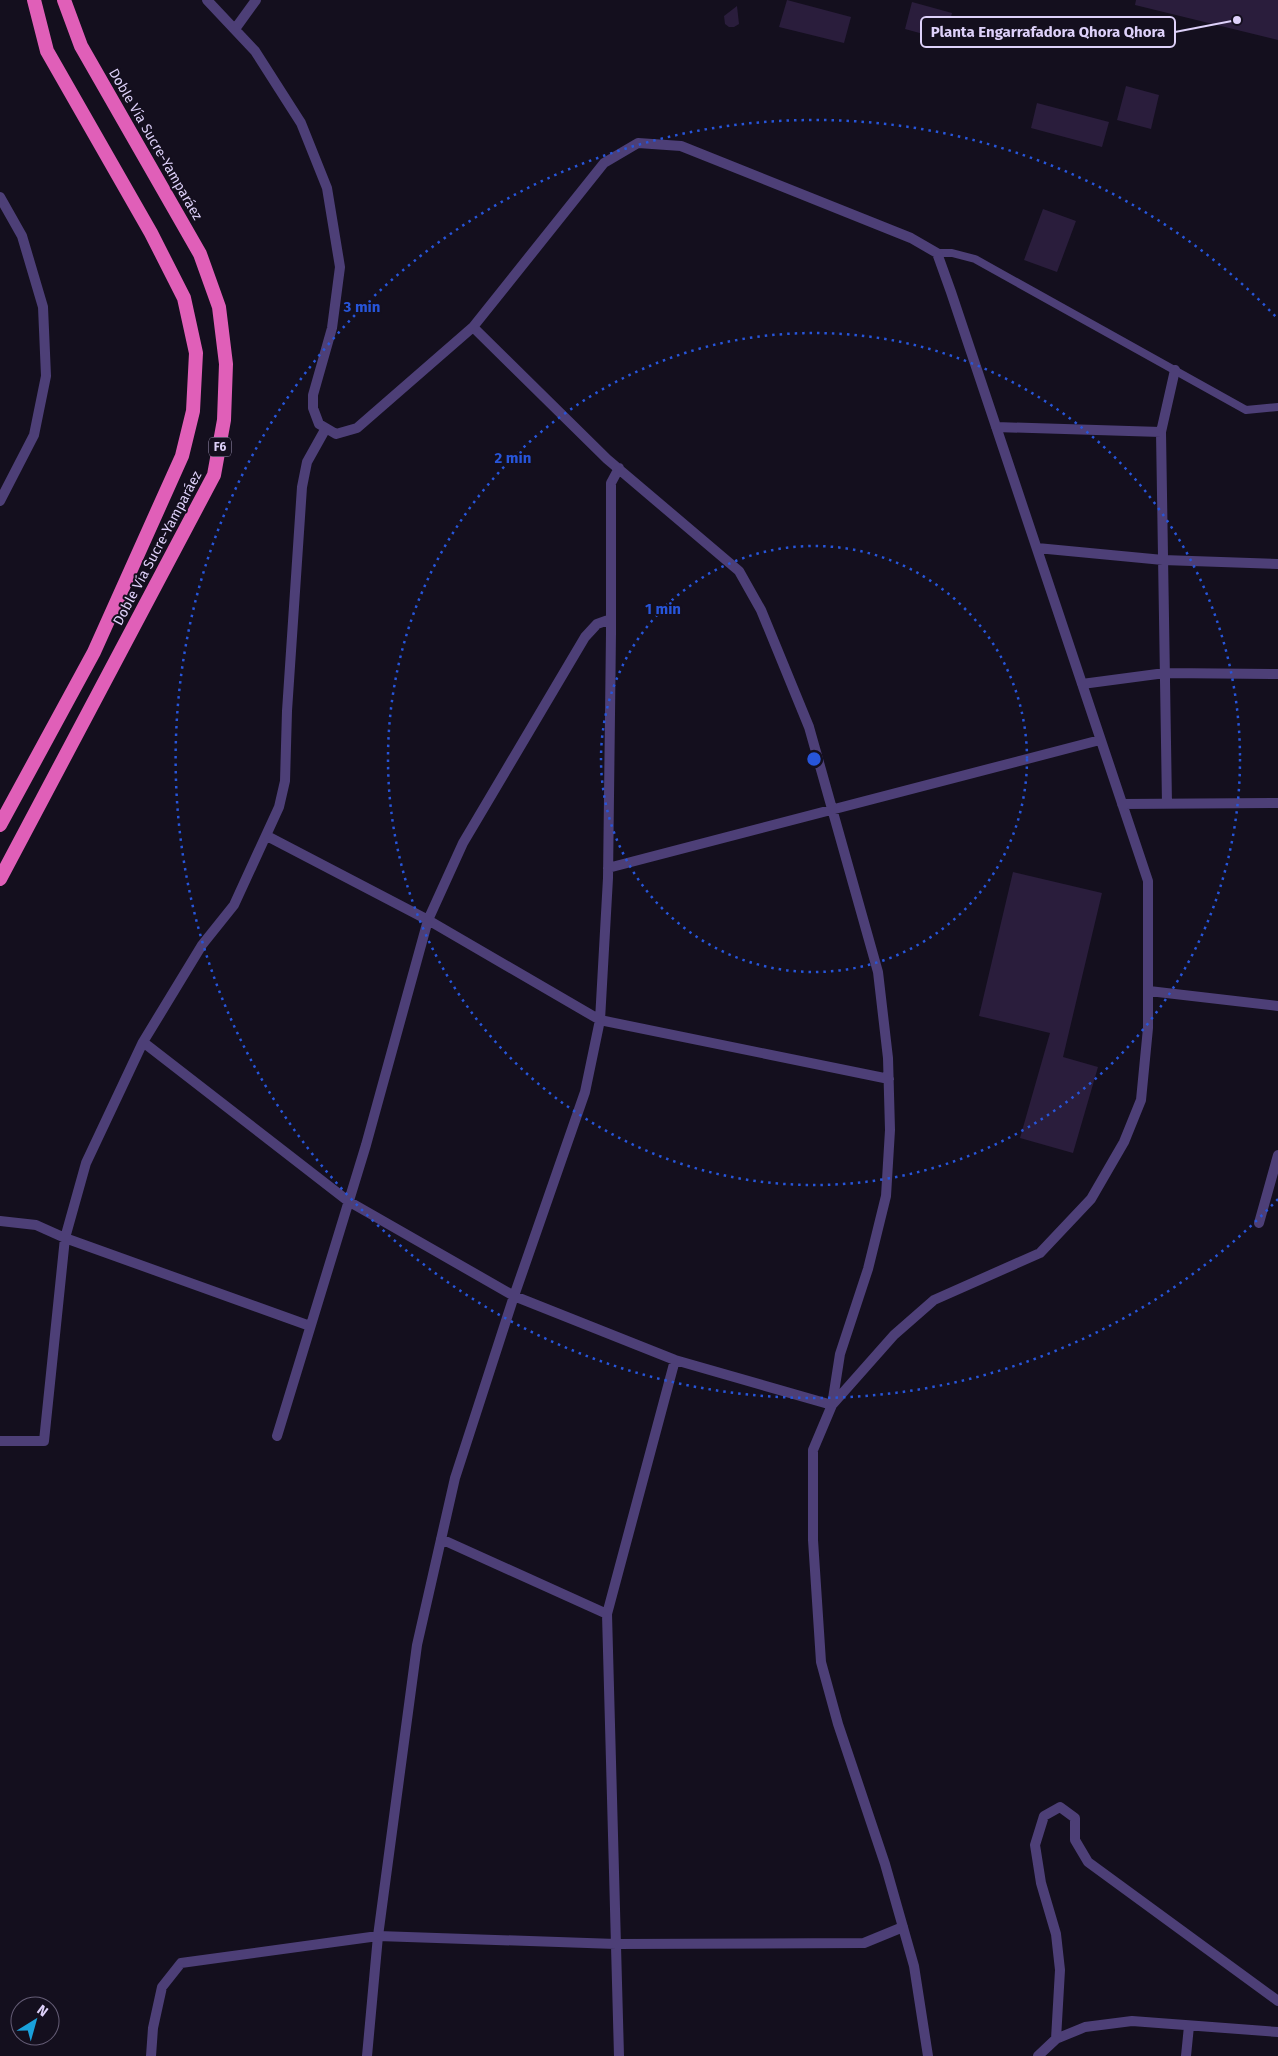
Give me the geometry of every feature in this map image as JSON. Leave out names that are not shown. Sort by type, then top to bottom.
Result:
[{"type":"highway","name":"Doble Vía Sucre-Yamparáez","points":[[0,825],[94,652],[182,456],[193,411],[196,353],[184,298],[151,233],[47,51],[34,0]]},
{"type":"highway","name":"Doble Vía Sucre-Yamparáez","points":[[0,879],[214,475],[224,420],[226,364],[219,307],[200,254],[81,46],[64,0]]},
{"type":"street","points":[[207,0],[256,51],[301,123],[327,188],[340,268],[332,328],[313,395],[312,408],[319,424],[336,434],[356,428],[473,327],[604,162],[638,143],[681,146],[911,238],[937,253],[1148,881],[1148,1028],[1141,1100],[1124,1142],[1091,1199],[1040,1253],[934,1300],[894,1335],[832,1405]]},
{"type":"street","points":[[235,29],[256,0]]},
{"type":"street","points":[[0,197],[22,236],[43,307],[46,376],[34,435],[0,501]]},
{"type":"street","points":[[473,327],[619,468],[739,571],[761,610],[809,727],[878,972],[889,1079],[890,1130],[886,1196],[868,1269],[840,1354],[832,1405],[813,1450],[813,1540],[821,1662],[838,1724],[885,1864],[914,1966],[928,2056]]},
{"type":"street","points":[[1167,804],[1161,432],[1174,370]]},
{"type":"street","points":[[996,427],[1161,432]]},
{"type":"street","points":[[0,1441],[44,1441],[65,1238],[86,1163],[143,1042],[202,945],[234,905],[279,807],[285,781],[287,712],[302,487],[307,462],[326,428]]},
{"type":"street","points":[[368,2056],[378,1936],[417,1645],[455,1478],[514,1296],[585,1092],[600,1020],[608,868],[611,619],[610,483],[619,468]]},
{"type":"street","points":[[1037,548],[1163,560],[1278,564]]},
{"type":"street","points":[[277,1436],[348,1201],[428,920],[464,843],[585,637],[597,624],[611,619]]},
{"type":"street","points":[[1082,684],[1165,673],[1278,674]]},
{"type":"street","points":[[608,868],[1100,740]]},
{"type":"street","points":[[1122,804],[1278,803]]},
{"type":"street","points":[[267,836],[428,920],[600,1020],[889,1079]]},
{"type":"street","points":[[1149,991],[1278,1006]]},
{"type":"street","points":[[143,1042],[348,1201],[514,1296],[675,1360],[832,1405]]},
{"type":"street","points":[[1259,1223],[1278,1155]]},
{"type":"street","points":[[0,1221],[36,1225],[65,1238],[310,1326]]},
{"type":"street","points":[[618,2056],[607,1614],[675,1360]]},
{"type":"street","points":[[441,1539],[607,1614]]},
{"type":"street","points":[[1056,2039],[1060,1970],[1056,1934],[1040,1884],[1035,1845],[1044,1816],[1060,1807],[1075,1818],[1075,1840],[1088,1862],[1278,2001]]},
{"type":"street","points":[[152,2056],[153,2028],[162,1987],[181,1963],[378,1936],[616,1944],[864,1943],[903,1927]]},
{"type":"street","points":[[1038,2056],[1056,2039],[1085,2028],[1132,2021],[1278,2032]]},
{"type":"street","points":[[1186,2056],[1189,2026]]},
{"type":"lane","points":[[937,253],[952,253],[975,259],[1246,410],[1278,407]]},
{"type":"building","points":[[787,0],[851,17],[844,43],[779,27]]},
{"type":"building","points":[[1136,0],[1278,0],[1278,40],[1135,5]]},
{"type":"building","points":[[912,2],[952,13],[945,40],[905,29]]},
{"type":"building","points":[[737,6],[739,24],[729,27],[725,24],[724,16]]},
{"type":"building","points":[[1126,86],[1159,95],[1151,129],[1117,120]]},
{"type":"building","points":[[1037,103],[1109,122],[1102,147],[1031,128]]},
{"type":"building","points":[[1043,209],[1076,221],[1057,272],[1024,260]]},
{"type":"building","points":[[1013,872],[1102,893],[1063,1057],[1098,1067],[1073,1153],[1020,1138],[1050,1033],[979,1016]]},
{"type":"place","name":"Planta Engarrafadora Qhora Qhora","points":[[1237,20]]}]
